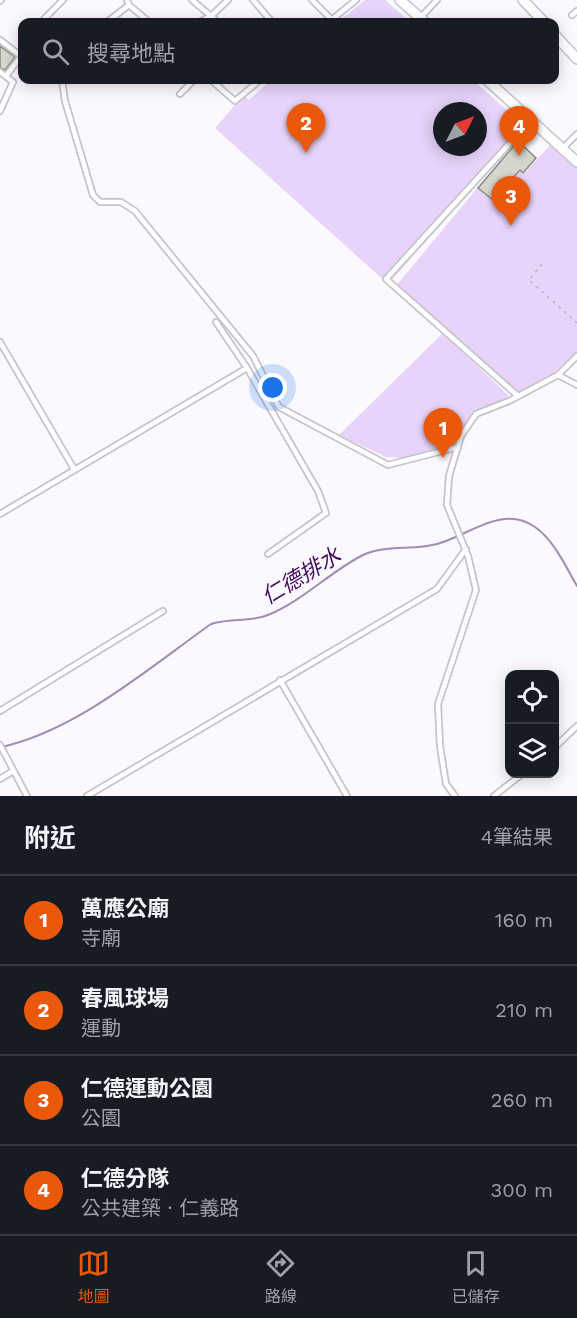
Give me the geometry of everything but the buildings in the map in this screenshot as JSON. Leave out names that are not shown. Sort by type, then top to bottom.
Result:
[{"type":"street","points":[[400,0],[420,18]]},
{"type":"street","points":[[524,0],[540,18]]},
{"type":"street","points":[[559,39],[577,59]]},
{"type":"street","points":[[491,84],[577,162]]},
{"type":"lane","points":[[45,18],[63,0]]},
{"type":"lane","points":[[192,0],[212,16]]},
{"type":"lane","points":[[208,18],[228,0]]},
{"type":"lane","points":[[253,0],[269,18]]},
{"type":"lane","points":[[312,0],[328,18]]},
{"type":"lane","points":[[335,18],[356,0]]},
{"type":"lane","points":[[424,18],[437,0]]},
{"type":"lane","points":[[111,18],[128,3],[142,17]]},
{"type":"lane","points":[[572,15],[577,11]]},
{"type":"lane","points":[[0,40],[18,54]]},
{"type":"lane","points":[[6,76],[18,63]]},
{"type":"lane","points":[[0,72],[13,82],[0,111]]},
{"type":"lane","points":[[63,84],[65,101],[93,195],[100,202],[121,202],[135,211],[253,356],[279,407],[388,465],[458,447]]},
{"type":"lane","points":[[180,94],[190,84]]},
{"type":"lane","points":[[216,84],[234,100],[255,84]]},
{"type":"lane","points":[[518,396],[386,279],[531,120]]},
{"type":"lane","points":[[562,149],[577,134]]},
{"type":"lane","points":[[216,322],[247,368],[318,491],[326,513],[268,554]]},
{"type":"lane","points":[[0,342],[74,469]]},
{"type":"lane","points":[[455,796],[446,784],[440,746],[438,704],[476,590],[466,549],[447,505],[449,476],[461,436],[476,414],[558,375],[577,356]]},
{"type":"lane","points":[[0,514],[247,368]]},
{"type":"lane","points":[[558,375],[577,385]]},
{"type":"lane","points":[[87,796],[437,589],[466,549]]},
{"type":"lane","points":[[0,711],[163,611]]},
{"type":"lane","points":[[280,680],[347,796]]},
{"type":"lane","points":[[559,744],[577,726]]},
{"type":"lane","points":[[0,746],[27,796]]},
{"type":"lane","points":[[0,779],[13,771]]},
{"type":"lane","points":[[494,796],[517,778]]},
{"type":"path","points":[[542,264],[529,280],[577,323]]},
{"type":"shaded area","points":[[365,0],[385,0],[405,18],[343,18]]},
{"type":"shaded area","points":[[267,84],[477,84],[523,125],[523,132],[388,284],[215,128],[244,95],[249,100]]},
{"type":"shaded area","points":[[551,144],[577,168],[577,352],[542,383],[516,395],[396,286],[503,157],[524,174]]},
{"type":"shaded area","points":[[443,333],[509,396],[477,413],[451,444],[404,458],[386,457],[339,435]]},
{"type":"waterway","name":"仁德排水","points":[[1,747],[29,739],[84,713],[211,624],[268,615],[370,552],[437,544],[498,520],[523,521],[542,532],[548,539],[577,586]]},
{"type":"place","name":"春風球場","points":[[306,153]]},
{"type":"place","name":"仁德分隊","points":[[519,156]]},
{"type":"place","name":"仁德運動公園","points":[[511,226]]},
{"type":"place","name":"萬應公廟","points":[[443,458]]}]
